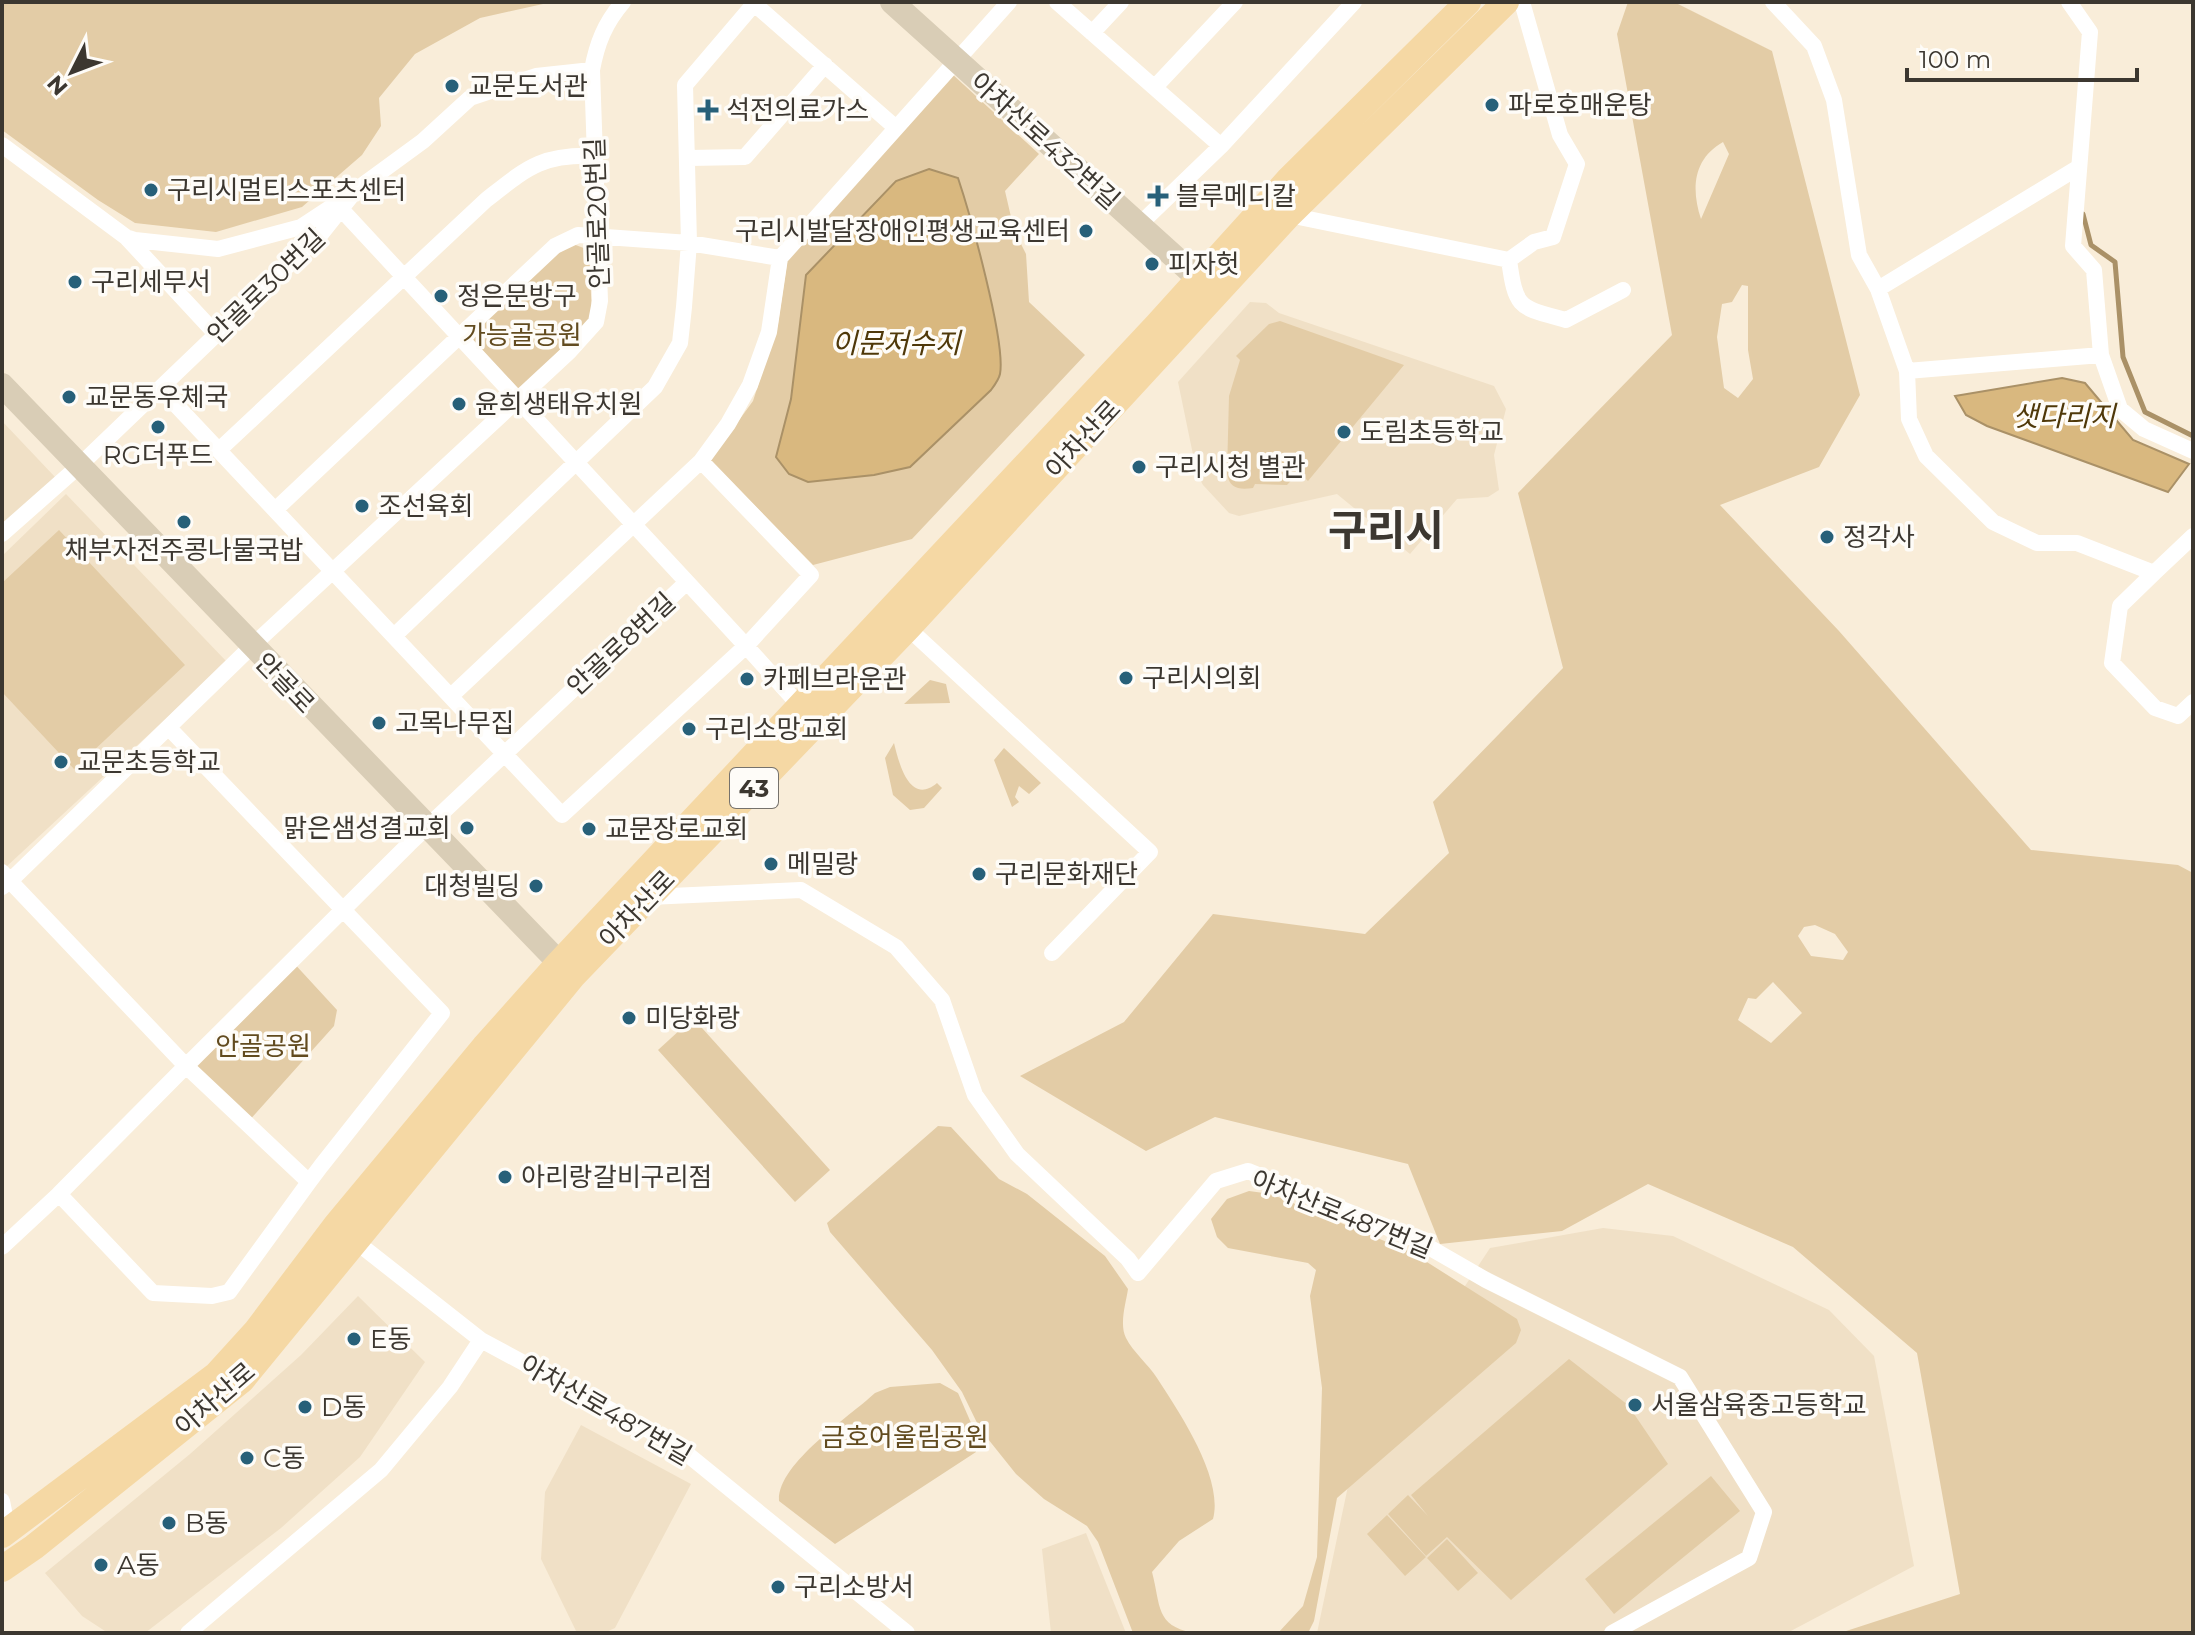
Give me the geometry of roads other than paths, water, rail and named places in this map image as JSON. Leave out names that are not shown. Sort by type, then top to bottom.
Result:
[{"type":"main road","name":"아차산로","points":[[7,1531],[216,1375],[256,1331],[336,1225],[799,705],[1289,179],[1468,2]]},
{"type":"main road","name":"아차산로","points":[[2,1569],[34,1547],[242,1380],[356,1243],[566,970],[649,897],[908,628],[1289,215],[1506,2]]},
{"type":"street","name":"안골로20번길","points":[[5,880],[518,399],[596,322],[600,301],[592,70],[597,45],[608,20],[623,2]]},
{"type":"street","name":"아차산로432번길","points":[[892,2],[1199,279]]},
{"type":"street","points":[[451,696],[632,522],[701,461],[728,424],[750,385],[769,332],[780,258],[955,58],[1009,2]]},
{"type":"street","points":[[1057,2],[1221,146]]},
{"type":"street","points":[[1092,33],[1121,2]]},
{"type":"street","points":[[1155,87],[1235,2]]},
{"type":"street","points":[[1138,226],[1221,146],[1354,2]]},
{"type":"street","points":[[1289,215],[1509,260],[1534,242],[1553,237],[1577,164],[1560,135],[1522,2]]},
{"type":"street","points":[[1773,2],[1814,46],[1834,100],[1859,255],[1878,289],[1907,371],[1909,419],[1926,456],[1993,522],[2037,543],[2077,543],[2154,573]]},
{"type":"street","points":[[2069,2],[2090,32],[2073,246],[2094,270],[2101,355],[2120,409],[2144,429],[2193,451]]},
{"type":"street","points":[[394,636],[578,464],[655,387],[680,343],[689,243],[685,85],[753,3],[895,127]]},
{"type":"street","points":[[689,158],[745,157],[825,65]]},
{"type":"street","name":"안골로30번길","points":[[2,534],[79,466],[321,234],[356,190],[423,141],[470,98],[536,76],[592,70]]},
{"type":"street","points":[[2,145],[126,237],[216,334]]},
{"type":"street","points":[[219,450],[486,200],[527,168],[561,155],[595,156]]},
{"type":"street","points":[[1878,289],[2079,167]]},
{"type":"street","points":[[126,237],[218,249],[301,227],[356,190]]},
{"type":"street","points":[[341,209],[687,582]]},
{"type":"street","points":[[275,510],[555,246],[578,235],[689,243],[780,258]]},
{"type":"street","points":[[1509,260],[1514,295],[1526,309],[1566,320],[1623,290]]},
{"type":"street","points":[[1907,371],[2101,355]]},
{"type":"street","name":"안골로","points":[[2,385],[251,647],[566,970]]},
{"type":"street","points":[[160,388],[562,815],[746,646],[811,575],[701,461]]},
{"type":"street","points":[[2193,536],[2120,606],[2112,663],[2155,708],[2178,716],[2193,702]]},
{"type":"street","name":"안골로8번길","points":[[2,1247],[426,828],[687,582],[799,705]]},
{"type":"street","points":[[908,628],[1150,852],[1052,953]]},
{"type":"street","points":[[59,1194],[153,1293],[212,1296],[229,1292],[309,1182],[442,1013],[345,908],[286,853],[169,728]]},
{"type":"street","points":[[5,880],[186,1066],[309,1182]]},
{"type":"street","name":"아차산로487번길","points":[[649,897],[801,890],[896,947],[942,1000],[975,1095],[1017,1154],[1128,1259],[1138,1273],[1216,1181],[1248,1171],[1413,1238],[1544,1310],[1680,1377],[1764,1512],[1749,1558],[1612,1633]]},
{"type":"street","name":"아차산로487번길","points":[[336,1225],[481,1340],[676,1445],[907,1633]]},
{"type":"street","points":[[188,1633],[381,1470],[450,1387],[481,1340]]},
{"type":"street","points":[[2,1501],[7,1531]]},
{"type":"water","name":"이문저수지","points":[[929,169],[958,178],[993,307],[1000,358],[999,378],[991,390],[910,467],[874,475],[808,482],[789,474],[776,457],[791,399],[806,275],[896,181]]},
{"type":"water","name":"샛다리지","points":[[2062,378],[2085,383],[2133,440],[2189,464],[2168,492],[1987,426],[1966,415],[1955,396]]},
{"type":"waterway","points":[[2083,214],[2091,245],[2115,262],[2123,357],[2145,412],[2193,436]]},
{"type":"place","name":"교문도서관","points":[[452,86]]},
{"type":"place","name":"파로호매운탕","points":[[1492,105]]},
{"type":"place","name":"석전의료가스","points":[[708,110]]},
{"type":"place","name":"구리시멀티스포츠센터","points":[[151,190]]},
{"type":"place","name":"블루메디칼","points":[[1158,196]]},
{"type":"place","name":"구리시발달장애인평생교육센터","points":[[1086,231]]},
{"type":"place","name":"피자헛","points":[[1152,264]]},
{"type":"place","name":"구리세무서","points":[[75,282]]},
{"type":"place","name":"정은문방구","points":[[441,296]]},
{"type":"place","name":"교문동우체국","points":[[69,397]]},
{"type":"place","name":"윤희생태유치원","points":[[459,404]]},
{"type":"place","name":"RG더푸드","points":[[158,427]]},
{"type":"place","name":"도림초등학교","points":[[1344,432]]},
{"type":"place","name":"구리시청 별관","points":[[1139,467]]},
{"type":"place","name":"조선육회","points":[[362,506]]},
{"type":"place","name":"채부자전주콩나물국밥","points":[[184,522]]},
{"type":"place","name":"정각사","points":[[1827,537]]},
{"type":"place","name":"구리시의회","points":[[1126,678]]},
{"type":"place","name":"카페브라운관","points":[[747,679]]},
{"type":"place","name":"고목나무집","points":[[379,723]]},
{"type":"place","name":"구리소망교회","points":[[689,729]]},
{"type":"place","name":"교문초등학교","points":[[61,762]]},
{"type":"place","name":"맑은샘성결교회","points":[[467,828]]},
{"type":"place","name":"교문장로교회","points":[[589,829]]},
{"type":"place","name":"메밀랑","points":[[771,864]]},
{"type":"place","name":"구리문화재단","points":[[979,874]]},
{"type":"place","name":"대청빌딩","points":[[536,886]]},
{"type":"place","name":"미당화랑","points":[[629,1018]]},
{"type":"place","name":"아리랑갈비구리점","points":[[505,1177]]},
{"type":"place","name":"E동","points":[[354,1339]]},
{"type":"place","name":"서울삼육중고등학교","points":[[1635,1405]]},
{"type":"place","name":"D동","points":[[305,1407]]},
{"type":"place","name":"C동","points":[[247,1458]]},
{"type":"place","name":"B동","points":[[169,1523]]},
{"type":"place","name":"A동","points":[[101,1565]]},
{"type":"place","name":"구리소방서","points":[[778,1587]]},
{"type":"district","name":"구리시","points":[[1386,530]]},
{"type":"park label","name":"가능골공원","points":[[522,335]]},
{"type":"park label","name":"안골공원","points":[[263,1046]]},
{"type":"park label","name":"금호어울림공원","points":[[905,1437]]}]
